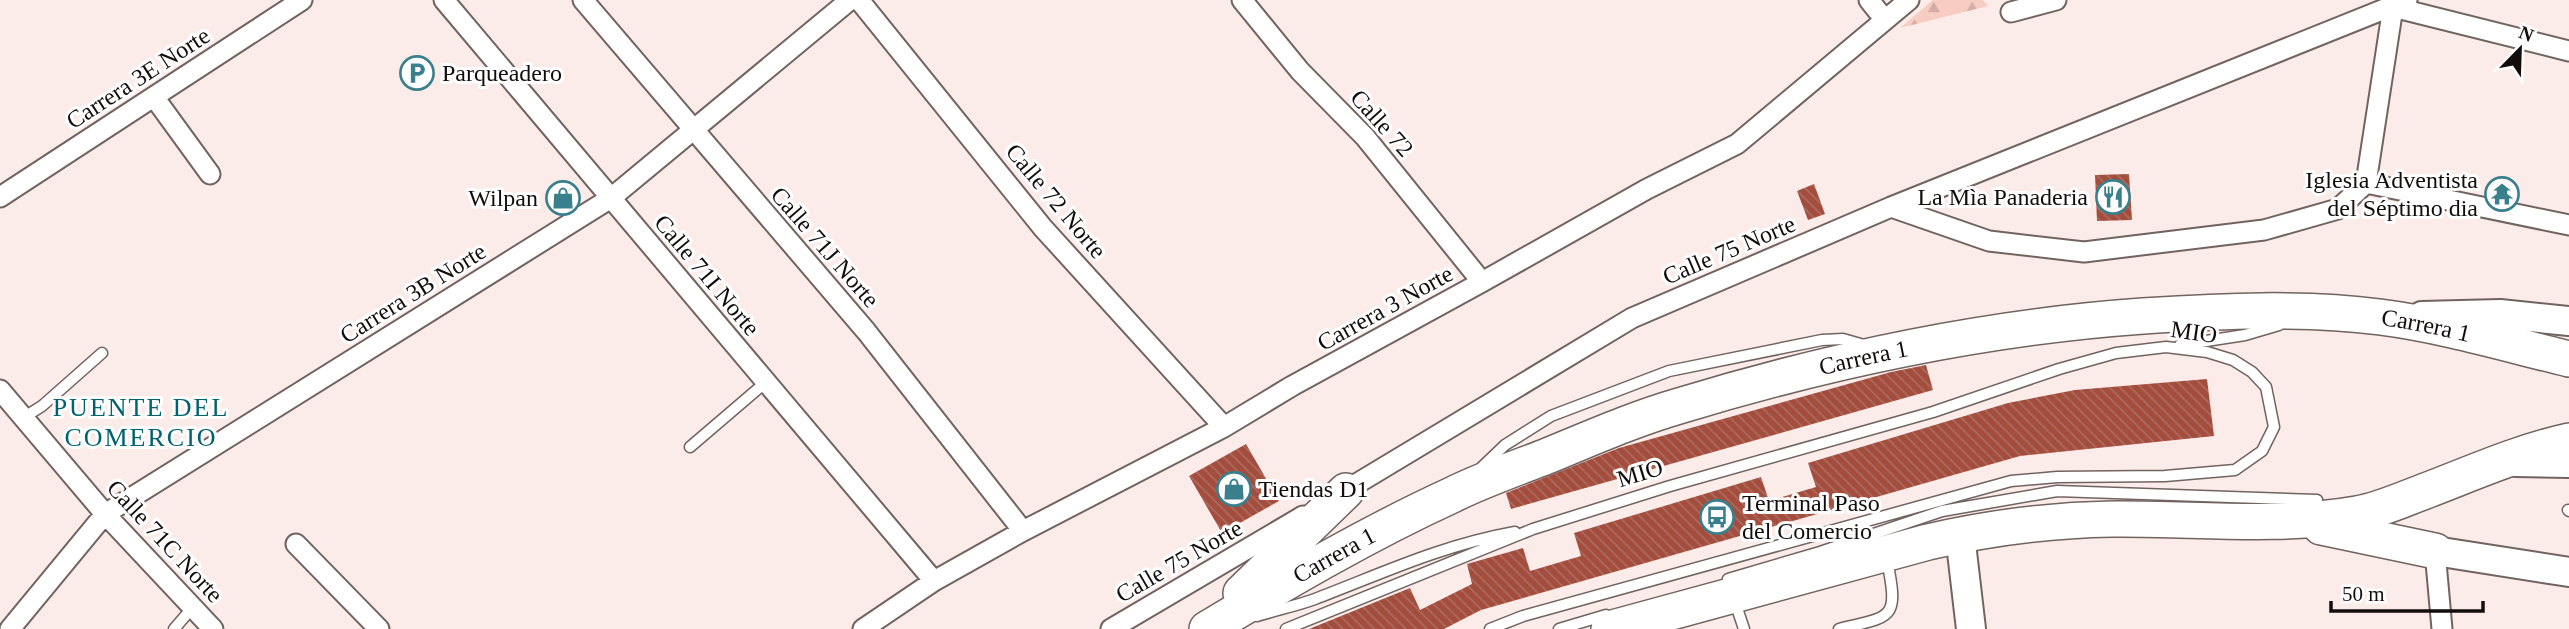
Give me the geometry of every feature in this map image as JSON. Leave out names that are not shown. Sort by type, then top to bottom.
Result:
[{"type":"highway","name":"Carrera 1","points":[[1205,629],[1326,558],[1454,494],[1676,407],[1781,378],[1950,340],[2048,324],[2227,311],[2321,313],[2380,317],[2486,338],[2569,359]]},
{"type":"highway","points":[[1610,621],[1724,589],[1797,577],[1884,542],[2038,524],[2111,519],[2290,521],[2360,513],[2410,497],[2499,461],[2569,441]]},
{"type":"highway","points":[[1205,629],[1346,491]]},
{"type":"highway","points":[[2290,521],[2435,551]]},
{"type":"street","name":"Carrera 3E Norte","points":[[0,197],[302,0]]},
{"type":"street","name":"Calle 71I Norte","points":[[444,0],[933,581]]},
{"type":"street","name":"Calle 71J Norte","points":[[583,0],[866,331],[1023,531]]},
{"type":"street","name":"Carrera 3B Norte","points":[[10,629],[105,514],[611,198],[850,0]]},
{"type":"street","name":"Calle 72 Norte","points":[[859,0],[1043,228],[1224,427]]},
{"type":"street","name":"Calle 72","points":[[1242,0],[1300,71],[1365,137],[1482,282]]},
{"type":"street","points":[[1869,0],[1885,20]]},
{"type":"street","name":"Carrera 3 Norte","points":[[863,629],[933,581],[1023,531],[1224,427],[1292,386],[1647,189],[1737,144],[1909,0]]},
{"type":"street","points":[[2011,12],[2056,0]]},
{"type":"street","points":[[1891,207],[1989,241],[2084,252],[2264,230],[2338,209],[2366,183],[2400,3],[2569,51]]},
{"type":"street","name":"Calle 75 Norte","points":[[1111,629],[1632,318],[1891,207],[2400,3]]},
{"type":"street","points":[[154,97],[210,174]]},
{"type":"street","points":[[2366,183],[2569,225]]},
{"type":"street","points":[[2380,317],[2473,313],[2569,321]]},
{"type":"street","name":"Calle 71C Norte","points":[[0,390],[105,514],[213,629]]},
{"type":"street","points":[[2499,461],[2569,463]]},
{"type":"street","points":[[1960,535],[1970,629]]},
{"type":"street","points":[[296,544],[379,629]]},
{"type":"street","points":[[2442,629],[2435,551],[2569,572]]},
{"type":"lane","points":[[2166,347],[2245,335],[2321,313]]},
{"type":"lane","name":"MIO","points":[[1286,629],[1533,529],[1670,486],[1933,412],[2059,369],[2116,353],[2166,347],[2207,352],[2233,360],[2252,372],[2266,387],[2274,427],[2262,451],[2235,470],[2165,476],[2057,477],[2011,481],[1523,615],[1490,629]]},
{"type":"lane","points":[[23,418],[102,353]]},
{"type":"lane","points":[[690,447],[766,382]]},
{"type":"lane","points":[[1744,629],[1724,589],[1884,542],[1942,511],[2057,491],[2317,500]]},
{"type":"lane","points":[[1213,629],[1313,599],[1404,562],[1482,538],[1533,529]]},
{"type":"lane","points":[[1839,629],[1882,619],[1889,614],[1893,606],[1892,586],[1884,542]]},
{"type":"lane","points":[[174,629],[193,607]]},
{"type":"lane","points":[[1559,629],[1610,621]]},
{"type":"green space","points":[[1933,0],[1983,0],[1988,6],[1900,28]]},
{"type":"building","name":"La Mìa Panaderia","points":[[2129,174],[2132,220],[2097,221],[2095,175]]},
{"type":"building","points":[[1814,184],[1825,214],[1808,220],[1797,191]]},
{"type":"building","name":"Terminal Paso del Comercio","points":[[1926,365],[1933,390],[1511,509],[1506,493],[1619,448],[1891,372]]},
{"type":"building","name":"Terminal Paso del Comercio","points":[[2207,379],[2214,436],[2020,456],[1481,610],[1444,629],[1309,629],[1410,588],[1420,610],[1472,584],[1467,564],[1523,548],[1530,571],[1581,556],[1574,533],[1761,477],[1769,501],[1816,487],[1808,463],[2008,403],[2075,390]]},
{"type":"building","name":"Tiendas D1","points":[[1246,444],[1279,501],[1222,533],[1189,476]]},
{"type":"place","name":"Parqueadero","points":[[417,73]]},
{"type":"place","name":"Iglesia Adventista del Séptimo dia","points":[[2502,194]]},
{"type":"place","name":"La Mìa Panaderia","points":[[2113,197]]},
{"type":"place","name":"Wilpan","points":[[563,198]]},
{"type":"place","name":"Tiendas D1","points":[[1234,489]]},
{"type":"place","name":"Terminal Paso del Comercio","points":[[1717,517]]},
{"type":"district","name":"PUENTE DEL COMERCIO","points":[[141,422]]}]
